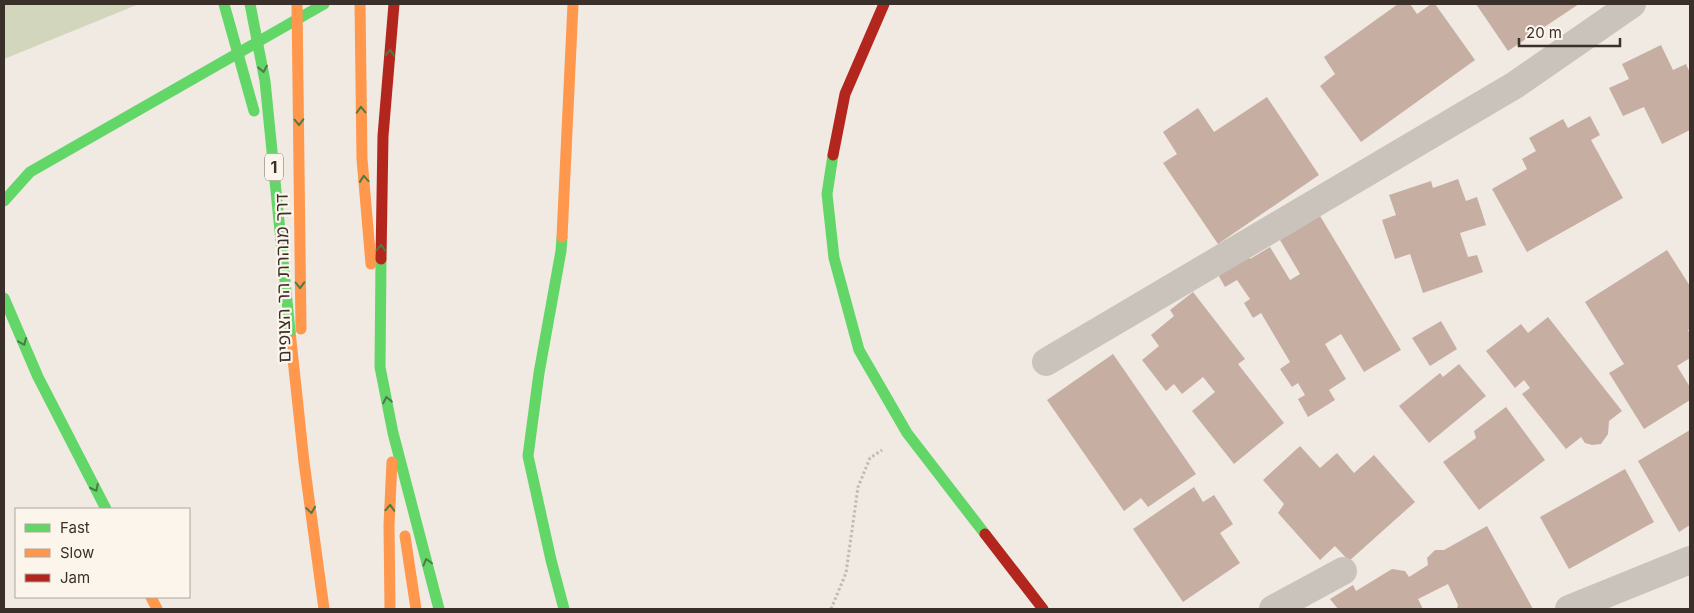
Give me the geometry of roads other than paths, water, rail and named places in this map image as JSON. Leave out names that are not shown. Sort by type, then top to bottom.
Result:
[{"type":"main road","points":[[224,4],[251,97],[278,207]]},
{"type":"main road","name":"1","points":[[250,4],[265,81],[278,207],[295,330],[304,462],[324,609]]},
{"type":"main road","name":"דרך מנהרת הר הצופים","points":[[295,330],[298,4]]},
{"type":"main road","points":[[4,201],[30,172],[324,4]]},
{"type":"main road","points":[[360,4],[362,159],[380,367],[393,432],[439,609]]},
{"type":"main road","points":[[380,367],[383,136],[394,4]]},
{"type":"main road","points":[[564,609],[528,456],[539,373],[561,251],[573,4]]},
{"type":"main road","points":[[884,4],[845,94],[834,144],[827,194],[834,258],[859,350],[907,433],[1043,609]]},
{"type":"main road","points":[[4,298],[38,377],[105,508]]},
{"type":"main road","points":[[393,432],[409,570],[416,609]]},
{"type":"main road","points":[[390,609],[389,525],[393,432]]},
{"type":"main road","points":[[151,598],[157,609]]},
{"type":"street","points":[[1046,362],[1515,86],[1632,4]]},
{"type":"street","points":[[1569,609],[1690,560]]},
{"type":"street","points":[[1273,609],[1343,571]]}]
